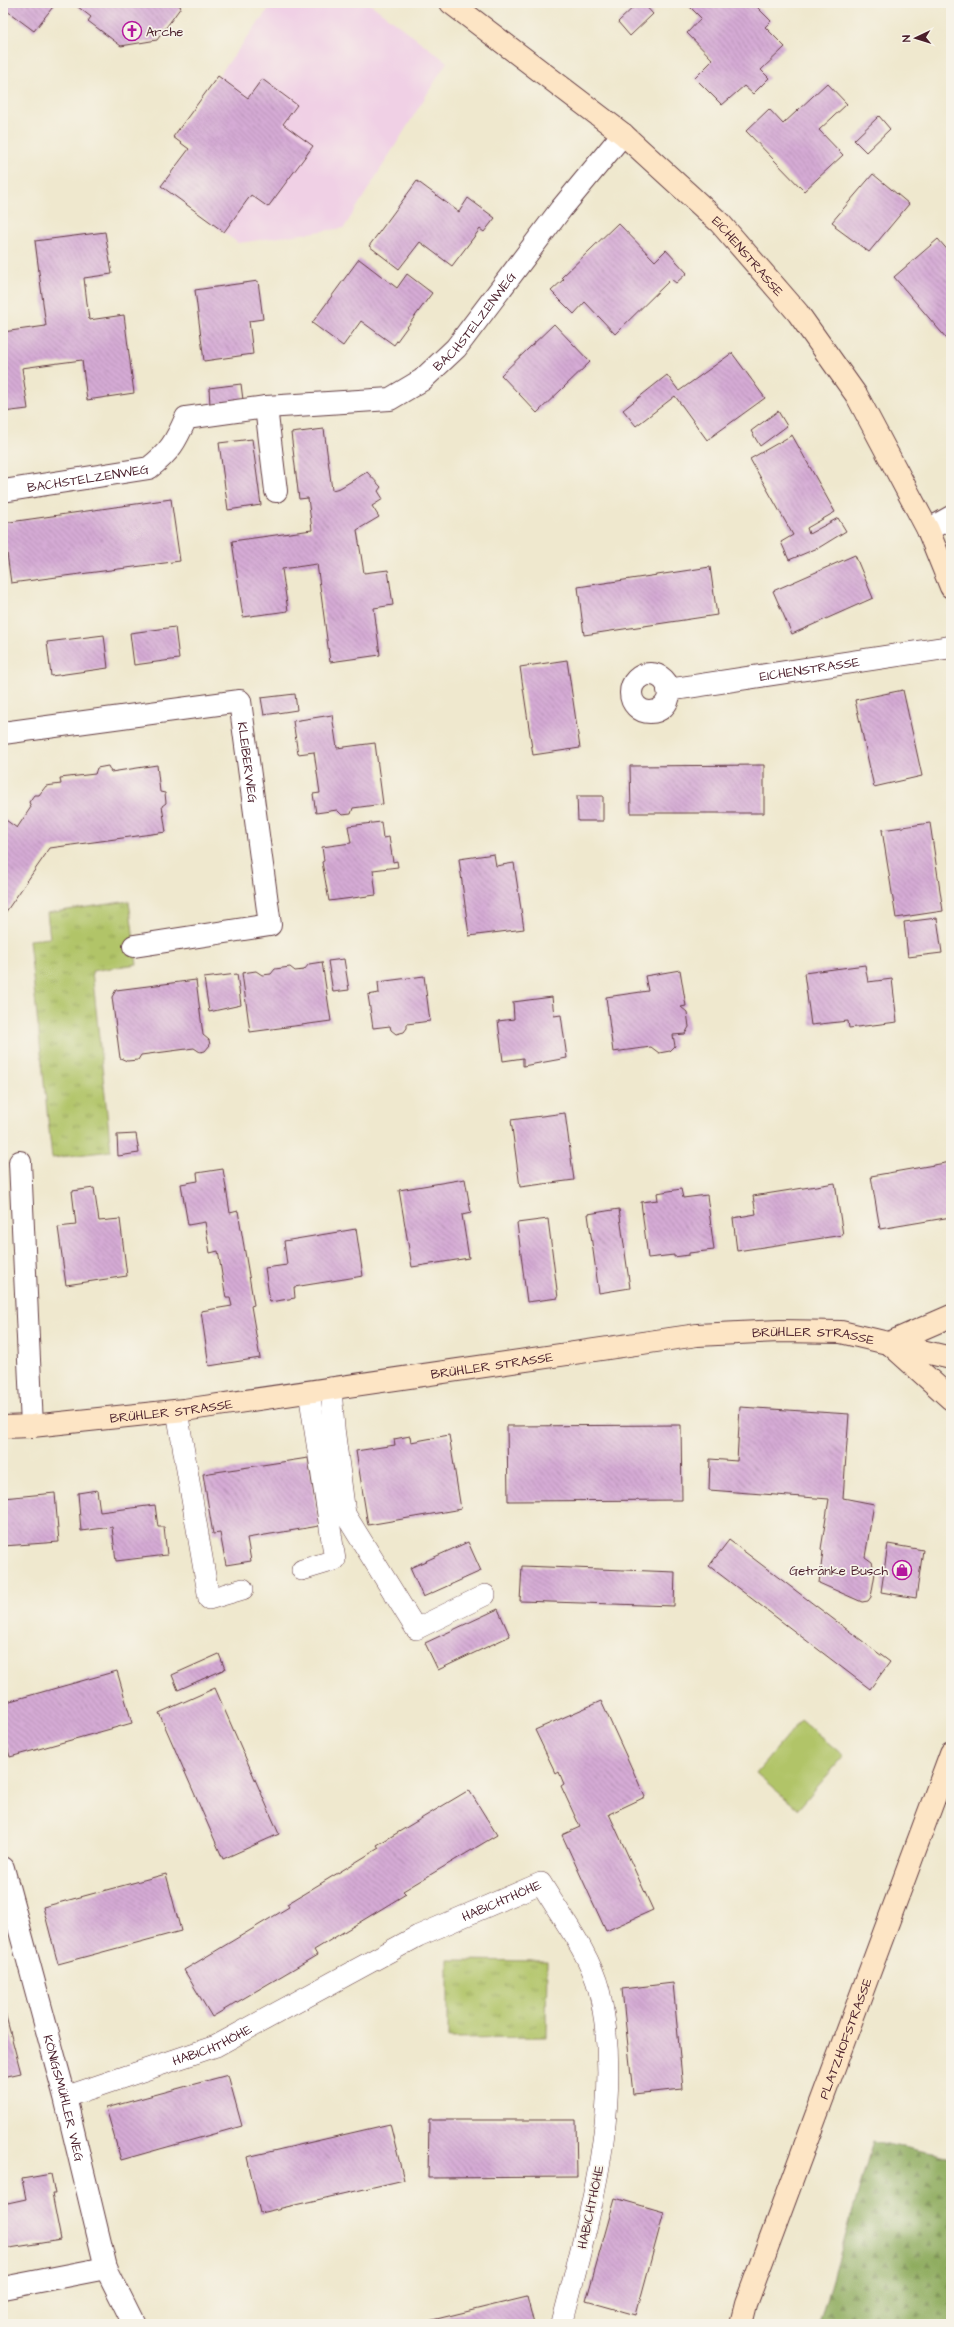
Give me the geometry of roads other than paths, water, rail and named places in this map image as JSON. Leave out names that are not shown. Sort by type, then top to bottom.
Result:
[{"type":"main road","name":"EICHENSTRASSE","points":[[451,3],[623,134],[720,223],[798,313],[856,396],[928,530],[951,587]]},
{"type":"main road","points":[[951,1316],[889,1343],[951,1399]]},
{"type":"main road","name":"BRÜHLER STRASSE","points":[[3,1427],[32,1426],[177,1411],[697,1335],[779,1331],[841,1332],[951,1358]]},
{"type":"main road","name":"PLATZHOFSTRASSE","points":[[741,2324],[748,2296],[951,1753]]},
{"type":"street","name":"BACHSTELZENWEG","points":[[3,491],[149,468],[165,456],[176,442],[186,418],[266,407],[390,400],[422,380],[456,348],[561,209],[623,134]]},
{"type":"street","points":[[266,407],[276,491]]},
{"type":"street","points":[[928,530],[951,517]]},
{"type":"street","name":"EICHENSTRASSE","points":[[668,690],[951,647]]},
{"type":"street","name":"KLEIBERWEG","points":[[3,733],[240,701],[270,926],[134,946]]},
{"type":"street","points":[[20,1162],[32,1426]]},
{"type":"street","name":"KÖNIGSMÜHLER WEG","points":[[3,1868],[65,2097],[106,2268],[134,2324]]},
{"type":"street","points":[[3,2288],[106,2268]]},
{"type":"lane","points":[[331,1388],[334,1428],[345,1514],[416,1629],[485,1595]]},
{"type":"lane","points":[[302,1570],[335,1560],[309,1392]]},
{"type":"lane","points":[[177,1411],[209,1599],[243,1589]]},
{"type":"lane","name":"HABICHTHÖHE","points":[[65,2097],[216,2046],[418,1936],[541,1883],[586,1957],[598,1989],[606,2036],[608,2088],[598,2182],[562,2324]]},
{"type":"place","name":"Arche","points":[[132,31]]},
{"type":"place","name":"Getränke Busch","points":[[902,1570]]}]
